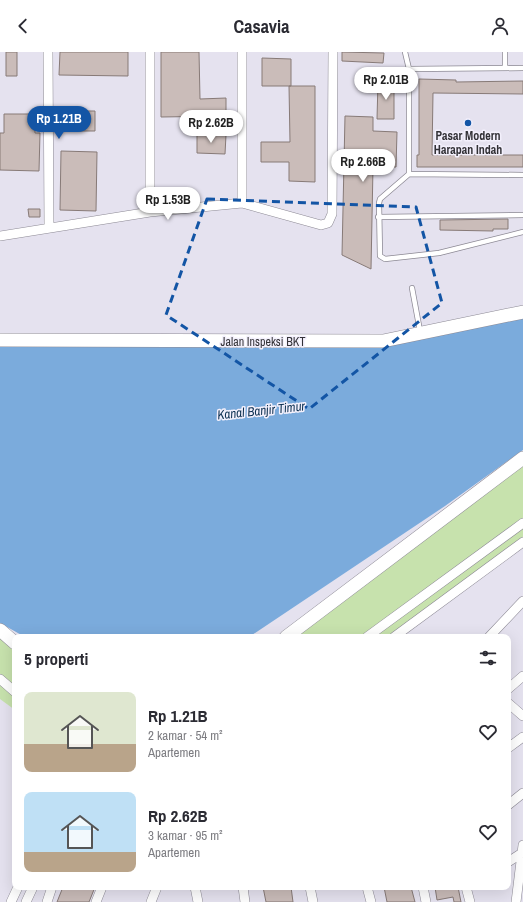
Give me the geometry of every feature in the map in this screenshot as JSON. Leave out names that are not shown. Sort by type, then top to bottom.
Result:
[{"type":"street","points":[[48,52],[49,228]]},
{"type":"street","points":[[242,52],[242,203]]},
{"type":"street","points":[[0,236],[150,212],[242,203],[325,225],[331,219],[333,52]]},
{"type":"street","points":[[149,54],[150,212]]},
{"type":"street","name":"Jalan Inspeksi BKT","points":[[0,340],[368,342],[383,341],[523,312]]},
{"type":"street","points":[[290,634],[523,458]]},
{"type":"street","points":[[371,634],[523,523]]},
{"type":"street","points":[[398,634],[523,542]]},
{"type":"street","points":[[492,634],[523,601]]},
{"type":"street","points":[[0,630],[12,640]]},
{"type":"street","points":[[511,686],[523,676]]},
{"type":"street","points":[[0,679],[12,689]]},
{"type":"street","points":[[511,706],[523,716]]},
{"type":"street","points":[[511,746],[523,737]]},
{"type":"street","points":[[511,803],[523,794]]},
{"type":"street","points":[[511,859],[522,849]]},
{"type":"street","points":[[516,902],[522,849]]},
{"type":"street","points":[[11,902],[17,890]]},
{"type":"street","points":[[26,902],[32,890]]},
{"type":"street","points":[[47,902],[51,890]]},
{"type":"street","points":[[98,900],[101,890]]},
{"type":"street","points":[[150,902],[156,890]]},
{"type":"street","points":[[196,890],[198,902]]},
{"type":"street","points":[[243,890],[245,902]]},
{"type":"street","points":[[311,890],[313,902]]},
{"type":"street","points":[[368,890],[371,902]]},
{"type":"street","points":[[424,890],[426,902]]},
{"type":"street","points":[[468,890],[470,902]]},
{"type":"lane","points":[[405,52],[410,69],[409,174]]},
{"type":"lane","points":[[505,52],[505,68]]},
{"type":"lane","points":[[410,69],[523,68]]},
{"type":"lane","points":[[523,176],[409,174],[380,199],[378,217],[378,252],[380,256],[385,259],[439,253],[523,232]]},
{"type":"lane","points":[[378,217],[523,215]]},
{"type":"lane","points":[[412,288],[420,333]]},
{"type":"highlighted area","points":[[207,199],[416,207],[442,303],[309,409],[166,315]]},
{"type":"green space","points":[[523,459],[523,542],[398,634],[291,634]]},
{"type":"green space","points":[[0,630],[12,640],[12,708],[0,699]]},
{"type":"water","name":"Kanal Banjir Timur","points":[[523,315],[523,450],[445,506],[253,634],[20,634],[0,623],[0,345],[376,344]]},
{"type":"building","points":[[6,52],[17,52],[17,76],[6,76]]},
{"type":"building","points":[[60,52],[128,52],[128,76],[59,75]]},
{"type":"building","points":[[161,52],[199,52],[200,99],[226,98],[226,116],[161,117]]},
{"type":"building","points":[[342,52],[384,53],[383,63],[342,61]]},
{"type":"building","points":[[262,58],[291,59],[291,86],[262,86]]},
{"type":"building","points":[[419,79],[456,80],[456,82],[523,81],[523,94],[433,93],[432,155],[523,155],[523,167],[417,167],[417,155],[419,155]]},
{"type":"building","points":[[378,82],[394,83],[394,119],[377,119]]},
{"type":"building","points":[[289,86],[315,86],[315,182],[289,181],[289,162],[261,162],[261,142],[290,142]]},
{"type":"building","points":[[60,111],[95,111],[95,131],[60,131]]},
{"type":"building","points":[[4,114],[35,114],[35,133],[40,133],[39,171],[0,170],[0,133],[4,133]]},
{"type":"building","points":[[345,116],[373,117],[373,131],[397,132],[396,167],[373,167],[371,269],[342,255]]},
{"type":"building","points":[[197,135],[226,135],[225,154],[197,153]]},
{"type":"building","points":[[61,151],[97,152],[96,211],[60,210]]},
{"type":"building","points":[[28,209],[40,209],[40,217],[29,217]]},
{"type":"building","points":[[508,219],[508,229],[493,229],[493,231],[440,230],[440,220]]},
{"type":"building","points":[[62,890],[94,890],[89,902],[57,902]]},
{"type":"building","points":[[264,890],[291,890],[293,902],[266,902]]},
{"type":"building","points":[[385,890],[412,890],[415,902],[387,902]]},
{"type":"building","points":[[435,890],[459,890],[461,902],[454,902],[453,897],[437,900]]},
{"type":"place","name":"Pasar Modern Harapan Indah","points":[[468,123]]}]
